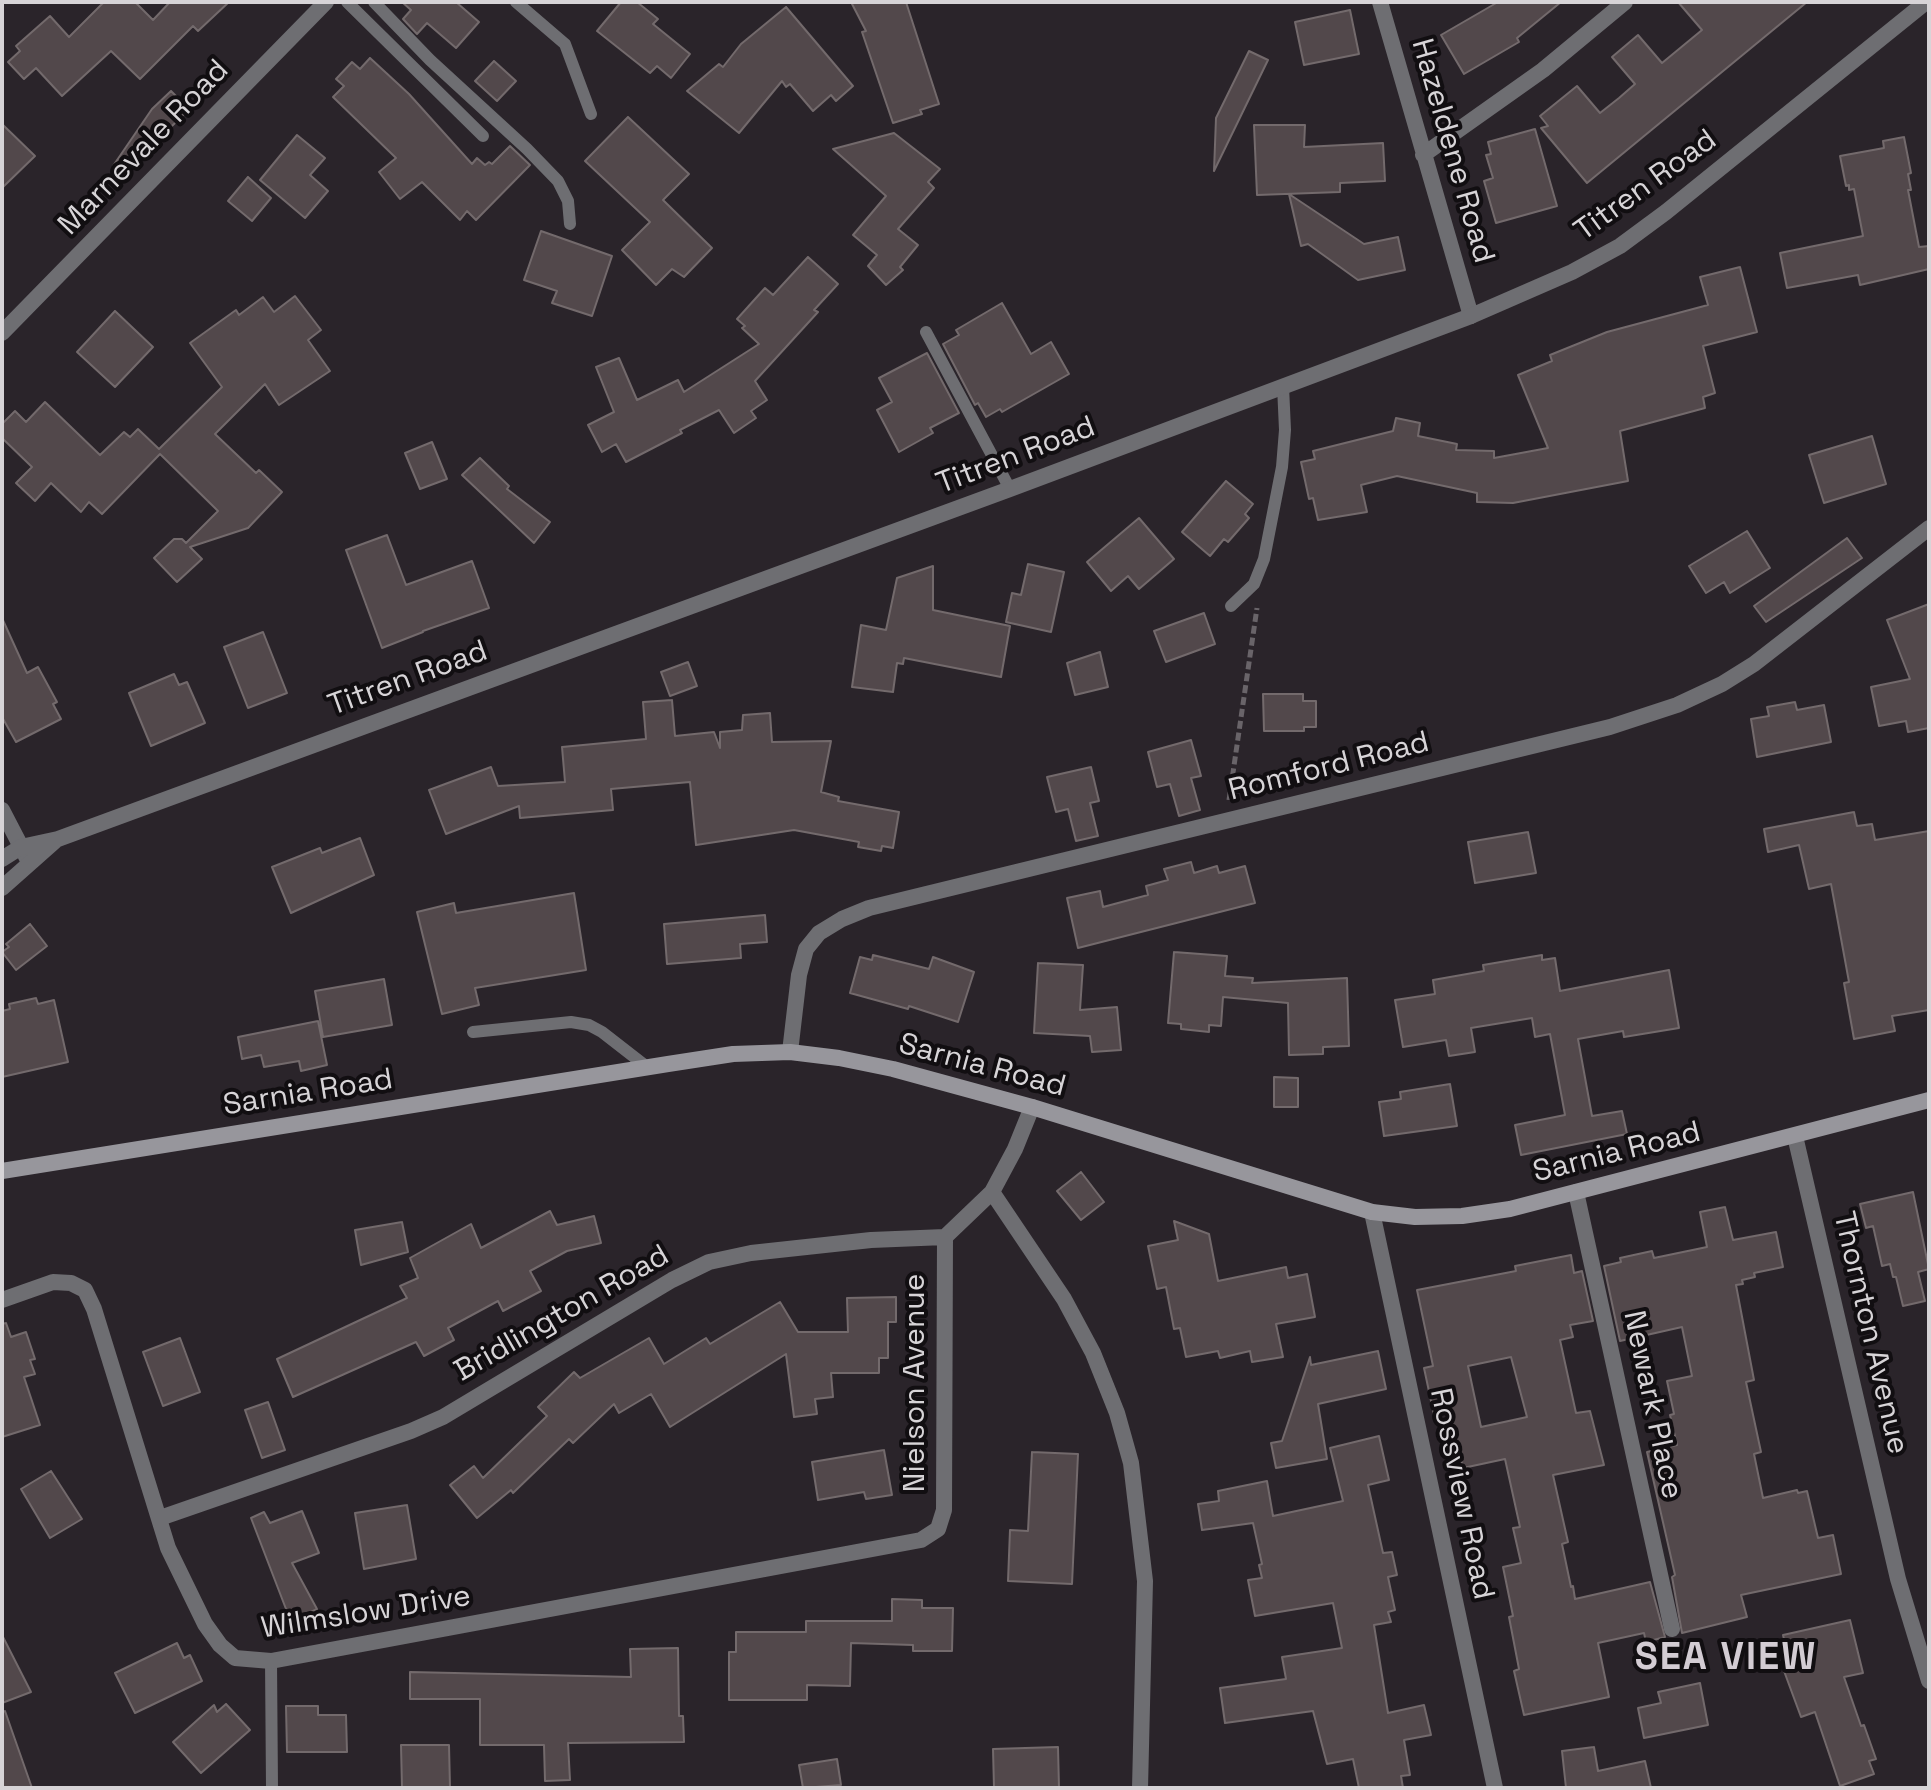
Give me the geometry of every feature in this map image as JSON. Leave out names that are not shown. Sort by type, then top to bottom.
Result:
[{"type":"main road","name":"Sarnia Road","points":[[2,1171],[733,1054],[790,1052],[893,1069],[1032,1107],[1372,1212],[1415,1217],[1462,1216],[1510,1209],[1929,1100]]},
{"type":"street","name":"Marnevale Road","points":[[2,333],[326,2]]},
{"type":"street","name":"Hazeldene Road","points":[[1380,2],[1471,316]]},
{"type":"street","points":[[1423,155],[1543,70],[1625,2]]},
{"type":"street","name":"Titren Road","points":[[2,859],[25,855],[58,839],[1010,489],[1471,316],[1572,272],[1620,246],[1666,212],[1926,2]]},
{"type":"street","name":"Romford Road","points":[[790,1052],[799,975],[806,949],[819,933],[842,919],[869,908],[1610,727],[1677,705],[1722,684],[1754,664],[1929,528]]},
{"type":"street","points":[[2,810],[25,855]]},
{"type":"street","name":"Titren Road","points":[[2,888],[25,855]]},
{"type":"street","points":[[945,1237],[992,1192],[1015,1149],[1032,1107]]},
{"type":"street","name":"Thornton Avenue","points":[[1795,1136],[1898,1579],[1929,1681]]},
{"type":"street","points":[[992,1192],[1055,1286],[1093,1353],[1117,1413],[1131,1463],[1145,1581],[1140,1788]]},
{"type":"street","name":"Newark Place","points":[[1576,1192],[1672,1629]]},
{"type":"street","name":"Rossview Road","points":[[1372,1212],[1495,1788]]},
{"type":"street","name":"Bridlington Road","points":[[160,1518],[411,1431],[443,1417],[672,1280],[709,1262],[751,1253],[871,1240],[945,1237]]},
{"type":"street","name":"Nielson Avenue","points":[[938,1529],[944,1510],[945,1482],[945,1237]]},
{"type":"street","name":"Wilmslow Drive","points":[[2,1300],[53,1282],[71,1283],[85,1290],[94,1309],[168,1548],[205,1624],[220,1645],[235,1658],[271,1661],[898,1546],[921,1540],[938,1529]]},
{"type":"lane","points":[[347,2],[483,136]]},
{"type":"lane","points":[[374,2],[430,60],[558,181],[568,201],[570,224]]},
{"type":"lane","points":[[516,2],[565,44],[591,114]]},
{"type":"lane","points":[[926,332],[1010,489]]},
{"type":"lane","points":[[1231,606],[1254,584],[1260,571],[1282,467],[1285,430],[1283,386]]},
{"type":"lane","points":[[473,1032],[571,1022],[589,1025],[647,1067]]},
{"type":"lane","points":[[271,1661],[272,1788]]},
{"type":"path","points":[[1227,821],[1260,571]]},
{"type":"building","points":[[104,2],[135,2],[153,20],[170,2],[229,2],[198,31],[193,26],[140,79],[111,51],[62,96],[36,68],[24,79],[8,62],[20,51],[16,46],[50,16],[69,37]]},
{"type":"building","points":[[402,2],[456,2],[479,22],[456,48],[427,23],[417,34],[403,19],[411,10]]},
{"type":"building","points":[[621,2],[637,2],[658,19],[653,24],[690,54],[671,78],[657,66],[650,73],[597,31]]},
{"type":"building","points":[[851,2],[906,2],[939,104],[920,110],[922,114],[893,123],[862,32],[866,31]]},
{"type":"building","points":[[1498,2],[1561,2],[1517,38],[1519,42],[1464,74],[1441,35]]},
{"type":"building","points":[[1678,2],[1807,2],[1587,183],[1541,128],[1548,126],[1540,116],[1577,86],[1600,113],[1619,98],[1635,84],[1612,57],[1638,35],[1662,63],[1702,30]]},
{"type":"building","points":[[786,7],[853,86],[836,101],[831,95],[813,111],[790,84],[786,87],[782,81],[739,133],[687,91],[719,64],[723,67],[741,44]]},
{"type":"building","points":[[1350,10],[1359,54],[1304,65],[1295,22]]},
{"type":"building","points":[[1249,51],[1268,60],[1214,171],[1216,118]]},
{"type":"building","points":[[370,58],[409,94],[472,164],[477,158],[485,165],[489,162],[492,164],[510,146],[530,165],[476,220],[467,211],[460,220],[422,182],[400,199],[379,172],[396,158],[333,97],[344,86],[336,79],[352,62],[360,69]]},
{"type":"building","points":[[494,61],[516,81],[497,101],[475,81]]},
{"type":"building","points":[[171,91],[189,109],[149,155],[145,152],[123,174],[113,166],[152,109]]},
{"type":"building","points":[[628,117],[689,174],[663,200],[712,248],[684,277],[672,269],[656,285],[622,250],[650,222],[585,161]]},
{"type":"building","points":[[2,124],[35,156],[2,188]]},
{"type":"building","points":[[1254,125],[1305,125],[1304,147],[1383,143],[1385,181],[1340,183],[1340,192],[1257,195]]},
{"type":"building","points":[[1535,129],[1557,206],[1496,223],[1484,181],[1493,178],[1486,155],[1491,154],[1488,142]]},
{"type":"building","points":[[894,133],[940,169],[928,182],[934,188],[898,229],[918,245],[900,267],[903,270],[886,285],[868,266],[877,255],[853,235],[886,196],[833,149]]},
{"type":"building","points":[[297,135],[325,158],[310,175],[328,191],[305,218],[260,180]]},
{"type":"building","points":[[1904,137],[1911,173],[1908,174],[1911,190],[1908,190],[1919,247],[1929,246],[1929,269],[1860,285],[1858,275],[1787,288],[1780,253],[1863,236],[1854,189],[1849,190],[1849,185],[1846,186],[1840,156],[1884,148],[1883,141]]},
{"type":"building","points":[[248,177],[271,198],[252,221],[228,201]]},
{"type":"building","points":[[1289,194],[1364,244],[1398,237],[1405,270],[1358,280],[1308,244],[1301,246]]},
{"type":"building","points":[[541,231],[612,256],[592,316],[552,303],[557,291],[524,280]]},
{"type":"building","points":[[808,257],[838,284],[814,310],[818,312],[755,381],[767,400],[751,411],[756,418],[734,433],[719,410],[626,462],[616,444],[602,452],[588,425],[614,412],[596,367],[619,358],[637,400],[678,380],[684,392],[759,344],[737,319],[765,288],[773,295]]},
{"type":"building","points":[[1740,267],[1757,332],[1703,346],[1715,393],[1703,397],[1705,408],[1620,431],[1628,481],[1513,503],[1477,502],[1477,493],[1397,476],[1361,485],[1367,512],[1318,520],[1313,498],[1309,499],[1301,462],[1315,459],[1313,451],[1393,431],[1396,418],[1420,423],[1418,436],[1457,444],[1456,450],[1494,451],[1494,458],[1548,448],[1518,375],[1552,361],[1550,355],[1607,332],[1708,305],[1700,277]]},
{"type":"building","points":[[295,296],[321,330],[308,340],[330,371],[279,405],[265,384],[215,434],[256,473],[259,470],[282,492],[248,528],[190,547],[202,559],[177,582],[154,558],[174,539],[182,539],[186,543],[218,511],[160,454],[102,514],[89,502],[81,512],[51,483],[35,501],[16,483],[32,467],[2,438],[2,424],[15,411],[26,422],[45,402],[100,455],[124,432],[130,437],[138,429],[159,449],[222,387],[190,343],[236,310],[239,315],[263,297],[274,312]]},
{"type":"building","points":[[1002,303],[1031,354],[1051,342],[1069,374],[1002,412],[1000,409],[986,417],[978,403],[975,405],[943,344],[959,335],[956,330]]},
{"type":"building","points":[[115,311],[153,347],[115,387],[77,352]]},
{"type":"building","points":[[927,353],[959,413],[930,428],[933,433],[899,452],[877,410],[892,402],[879,378]]},
{"type":"building","points":[[1872,436],[1886,484],[1824,503],[1809,455]]},
{"type":"building","points":[[432,442],[447,479],[420,489],[405,453]]},
{"type":"building","points":[[480,458],[509,486],[507,489],[550,522],[534,543],[462,475]]},
{"type":"building","points":[[1226,481],[1253,504],[1245,514],[1249,518],[1228,542],[1224,539],[1210,556],[1182,532]]},
{"type":"building","points":[[1139,518],[1174,559],[1139,589],[1128,576],[1111,591],[1087,562]]},
{"type":"building","points":[[1747,531],[1770,568],[1730,593],[1724,582],[1706,593],[1689,566]]},
{"type":"building","points":[[387,535],[406,585],[472,561],[489,608],[382,648],[346,550]]},
{"type":"building","points":[[1847,538],[1862,558],[1766,622],[1754,606]]},
{"type":"building","points":[[1028,564],[1064,572],[1051,632],[1006,622],[1012,593],[1021,595]]},
{"type":"building","points":[[933,566],[933,610],[1010,626],[1001,677],[904,658],[903,664],[897,663],[893,692],[852,687],[861,625],[886,630],[897,578]]},
{"type":"building","points":[[1929,604],[1929,728],[1908,732],[1906,721],[1879,726],[1871,687],[1910,679],[1887,620]]},
{"type":"building","points":[[1204,613],[1215,644],[1166,662],[1154,631]]},
{"type":"building","points":[[2,618],[27,673],[38,667],[57,702],[53,704],[61,719],[16,742],[2,717]]},
{"type":"building","points":[[263,632],[287,693],[248,708],[224,647]]},
{"type":"building","points":[[1100,652],[1108,687],[1075,695],[1067,663]]},
{"type":"building","points":[[688,662],[697,686],[670,696],[661,672]]},
{"type":"building","points":[[174,674],[179,685],[187,682],[205,723],[151,746],[129,693]]},
{"type":"building","points":[[1263,694],[1303,694],[1303,701],[1316,701],[1316,727],[1304,727],[1304,731],[1264,731]]},
{"type":"building","points":[[672,700],[675,736],[714,732],[720,748],[720,732],[742,730],[743,715],[770,713],[772,742],[831,741],[821,792],[839,797],[838,801],[899,812],[893,848],[882,846],[881,851],[858,847],[859,842],[794,830],[696,845],[690,782],[611,789],[613,810],[520,818],[519,806],[446,834],[429,790],[491,767],[498,786],[565,782],[562,747],[646,739],[643,702]]},
{"type":"building","points":[[1795,702],[1797,710],[1824,705],[1831,742],[1757,757],[1751,719],[1769,716],[1767,707]]},
{"type":"building","points":[[1191,740],[1201,776],[1191,778],[1200,810],[1179,816],[1170,784],[1157,787],[1148,752]]},
{"type":"building","points":[[1091,767],[1099,801],[1090,803],[1098,836],[1076,841],[1068,809],[1056,812],[1047,777]]},
{"type":"building","points":[[1854,812],[1857,826],[1872,824],[1875,840],[1929,831],[1929,1010],[1892,1016],[1895,1031],[1854,1039],[1844,983],[1849,982],[1831,884],[1809,889],[1799,845],[1768,852],[1764,829]]},
{"type":"building","points":[[1528,832],[1536,873],[1475,883],[1468,842]]},
{"type":"building","points":[[360,838],[374,875],[291,913],[272,867],[320,848],[322,853]]},
{"type":"building","points":[[1191,862],[1194,873],[1217,866],[1219,873],[1245,866],[1255,903],[1078,948],[1067,898],[1100,891],[1103,907],[1148,895],[1146,886],[1168,880],[1164,869]]},
{"type":"building","points":[[574,893],[586,970],[475,988],[479,1005],[442,1014],[417,912],[454,903],[456,913]]},
{"type":"building","points":[[765,915],[767,942],[740,944],[741,958],[667,964],[664,924]]},
{"type":"building","points":[[30,924],[47,946],[16,970],[2,952],[9,947],[6,944]]},
{"type":"building","points":[[1174,952],[1227,956],[1225,976],[1253,978],[1252,983],[1347,978],[1349,1046],[1323,1047],[1323,1054],[1289,1055],[1288,1003],[1223,997],[1221,1026],[1209,1025],[1209,1032],[1181,1029],[1181,1024],[1168,1023]]},
{"type":"building","points":[[873,955],[929,969],[933,957],[974,972],[958,1022],[909,1006],[908,1009],[850,993],[860,957],[872,960]]},
{"type":"building","points":[[1542,955],[1542,960],[1555,958],[1560,991],[1669,970],[1679,1028],[1624,1037],[1623,1031],[1578,1039],[1592,1116],[1622,1111],[1627,1134],[1521,1155],[1515,1125],[1565,1115],[1550,1034],[1535,1037],[1532,1018],[1471,1028],[1475,1052],[1449,1056],[1446,1040],[1403,1047],[1395,1000],[1435,994],[1433,980],[1484,971],[1483,965]]},
{"type":"building","points":[[1038,963],[1083,965],[1080,1010],[1117,1007],[1121,1050],[1092,1052],[1090,1036],[1034,1033]]},
{"type":"building","points":[[384,979],[392,1025],[323,1037],[315,991]]},
{"type":"building","points":[[36,998],[38,1004],[54,1000],[68,1062],[2,1077],[2,1011],[10,1009],[9,1004]]},
{"type":"building","points":[[318,1021],[327,1065],[301,1071],[299,1061],[264,1067],[261,1055],[242,1059],[238,1037]]},
{"type":"building","points":[[1274,1077],[1298,1078],[1298,1107],[1274,1107]]},
{"type":"building","points":[[1450,1084],[1457,1126],[1384,1136],[1379,1102],[1401,1099],[1400,1092]]},
{"type":"building","points":[[1081,1172],[1104,1202],[1081,1220],[1057,1191]]},
{"type":"building","points":[[1913,1192],[1929,1269],[1918,1272],[1925,1301],[1903,1306],[1896,1277],[1893,1277],[1890,1264],[1882,1266],[1873,1226],[1866,1228],[1860,1204]]},
{"type":"building","points":[[1725,1207],[1733,1240],[1776,1232],[1783,1267],[1754,1273],[1755,1277],[1736,1285],[1754,1380],[1746,1382],[1761,1452],[1754,1454],[1763,1498],[1797,1490],[1798,1493],[1807,1491],[1818,1538],[1833,1535],[1841,1574],[1741,1595],[1747,1617],[1682,1633],[1672,1577],[1675,1575],[1647,1452],[1677,1445],[1667,1381],[1692,1376],[1682,1327],[1620,1341],[1604,1266],[1621,1262],[1620,1258],[1652,1251],[1654,1258],[1707,1247],[1700,1212]]},
{"type":"building","points":[[550,1211],[557,1225],[594,1216],[601,1243],[567,1251],[530,1271],[541,1291],[503,1311],[498,1301],[448,1328],[454,1340],[424,1356],[416,1342],[293,1397],[277,1359],[407,1298],[400,1286],[418,1278],[410,1258],[471,1224],[481,1248]]},
{"type":"building","points":[[1174,1221],[1209,1234],[1218,1281],[1286,1267],[1288,1278],[1307,1274],[1315,1317],[1276,1324],[1283,1357],[1252,1362],[1250,1351],[1220,1358],[1218,1351],[1186,1357],[1180,1328],[1174,1329],[1166,1287],[1157,1289],[1148,1246],[1178,1240]]},
{"type":"building","points":[[402,1222],[408,1252],[361,1265],[355,1230]]},
{"type":"building","points":[[1571,1255],[1574,1273],[1582,1271],[1593,1321],[1570,1325],[1573,1337],[1560,1340],[1576,1413],[1590,1411],[1604,1465],[1553,1475],[1568,1542],[1562,1544],[1575,1599],[1650,1582],[1665,1637],[1646,1642],[1644,1633],[1598,1643],[1609,1697],[1524,1715],[1514,1671],[1519,1669],[1503,1567],[1521,1563],[1513,1528],[1520,1527],[1505,1459],[1463,1468],[1450,1412],[1434,1415],[1424,1368],[1433,1366],[1417,1290],[1516,1271],[1515,1266]],"holes":[[[1511,1357],[1527,1417],[1481,1427],[1468,1366]]]},
{"type":"building","points":[[896,1297],[896,1322],[888,1322],[888,1358],[879,1358],[879,1373],[831,1373],[833,1397],[815,1399],[817,1414],[794,1417],[786,1354],[670,1427],[651,1394],[619,1413],[614,1404],[573,1443],[569,1439],[513,1493],[511,1490],[477,1518],[450,1485],[474,1466],[483,1478],[547,1416],[538,1407],[574,1372],[580,1378],[649,1338],[664,1364],[706,1338],[710,1344],[780,1302],[798,1332],[848,1332],[847,1298]]},
{"type":"building","points":[[6,1323],[11,1337],[26,1332],[35,1359],[30,1360],[35,1374],[24,1377],[40,1425],[2,1437],[2,1324]]},
{"type":"building","points":[[180,1338],[200,1392],[163,1406],[143,1352]]},
{"type":"building","points":[[1378,1351],[1386,1389],[1318,1404],[1327,1459],[1276,1468],[1271,1443],[1282,1441],[1310,1357],[1311,1365]]},
{"type":"building","points":[[268,1402],[285,1450],[262,1458],[245,1410]]},
{"type":"building","points":[[1379,1436],[1389,1480],[1368,1485],[1383,1553],[1392,1552],[1397,1575],[1388,1577],[1395,1610],[1388,1612],[1391,1622],[1374,1625],[1388,1713],[1424,1705],[1431,1735],[1404,1740],[1410,1775],[1401,1776],[1403,1788],[1359,1788],[1353,1759],[1327,1764],[1313,1711],[1225,1723],[1220,1688],[1286,1679],[1282,1657],[1342,1648],[1333,1603],[1255,1616],[1248,1580],[1262,1578],[1259,1565],[1262,1564],[1253,1523],[1202,1530],[1198,1504],[1219,1501],[1218,1491],[1267,1481],[1273,1516],[1343,1501],[1330,1448]]},
{"type":"building","points":[[884,1450],[892,1495],[866,1499],[864,1492],[818,1500],[812,1462]]},
{"type":"building","points":[[1032,1452],[1078,1454],[1072,1584],[1008,1581],[1010,1530],[1028,1531]]},
{"type":"building","points":[[51,1471],[82,1519],[50,1538],[21,1489]]},
{"type":"building","points":[[407,1505],[416,1559],[364,1569],[355,1513]]},
{"type":"building","points":[[302,1511],[319,1553],[292,1563],[317,1609],[291,1622],[251,1518],[264,1512],[270,1523]]},
{"type":"building","points":[[892,1599],[922,1600],[922,1608],[953,1608],[952,1651],[913,1651],[913,1645],[851,1643],[850,1686],[807,1685],[807,1700],[729,1700],[729,1652],[736,1652],[736,1632],[806,1632],[806,1621],[892,1621]]},
{"type":"building","points":[[1850,1620],[1863,1673],[1844,1677],[1876,1759],[1869,1761],[1874,1774],[1840,1786],[1815,1712],[1801,1717],[1784,1671],[1791,1670],[1783,1635]]},
{"type":"building","points":[[2,1635],[31,1692],[2,1703]]},
{"type":"building","points":[[177,1643],[184,1658],[190,1655],[202,1681],[135,1713],[115,1673]]},
{"type":"building","points":[[678,1648],[679,1716],[683,1716],[684,1742],[568,1743],[570,1780],[545,1781],[544,1745],[480,1745],[480,1699],[410,1699],[410,1672],[631,1677],[630,1649]]},
{"type":"building","points":[[1700,1683],[1708,1725],[1644,1738],[1638,1708],[1661,1703],[1658,1692]]},
{"type":"building","points":[[226,1704],[250,1730],[201,1773],[173,1742],[214,1705],[217,1712]]},
{"type":"building","points":[[286,1706],[318,1706],[318,1715],[346,1715],[347,1752],[287,1752]]},
{"type":"building","points":[[5,1711],[32,1788],[2,1788],[2,1712]]},
{"type":"building","points":[[401,1745],[449,1745],[450,1788],[402,1788]]},
{"type":"building","points":[[1058,1747],[1059,1788],[994,1788],[993,1749]]},
{"type":"building","points":[[1594,1747],[1598,1771],[1645,1761],[1651,1788],[1566,1788],[1562,1751]]},
{"type":"building","points":[[837,1759],[841,1785],[803,1788],[799,1765]]},
{"type":"district","name":"SEA VIEW","points":[[1726,1659]]}]
